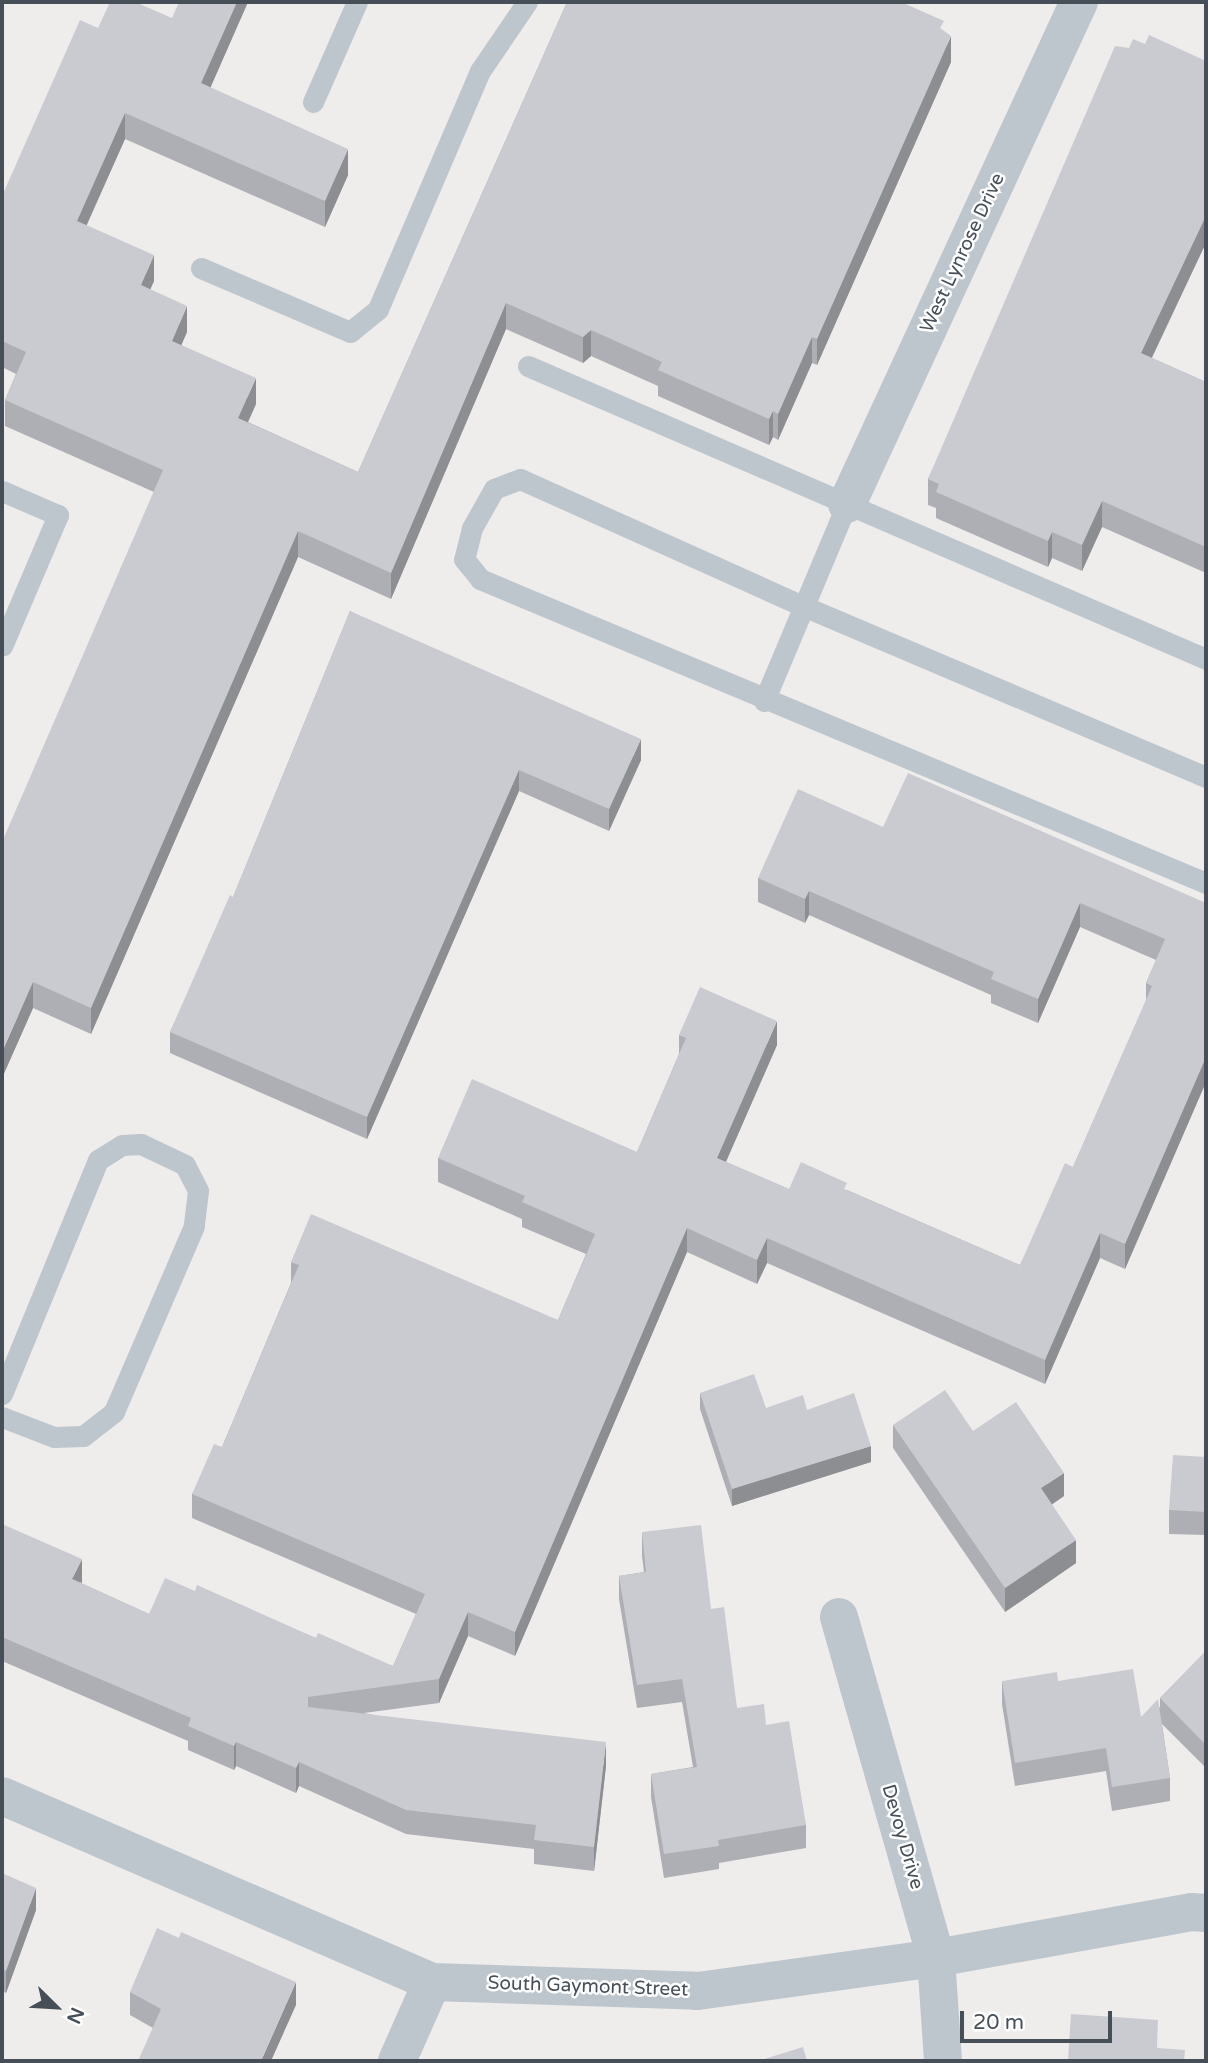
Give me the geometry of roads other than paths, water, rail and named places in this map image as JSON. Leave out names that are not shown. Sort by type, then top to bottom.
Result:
[{"type":"street","name":"West Lynrose Drive","points":[[847,504],[1079,2]]},
{"type":"street","name":"Devoy Drive","points":[[839,1617],[936,1958],[943,2061]]},
{"type":"street","name":"South Gaymont Street","points":[[2,1796],[432,1982],[698,1991],[936,1958],[1192,1912],[1206,1913]]},
{"type":"street","points":[[397,2061],[432,1982]]},
{"type":"lane","points":[[313,102],[357,2]]},
{"type":"lane","points":[[201,268],[350,332],[360,325],[378,309],[480,71],[527,2]]},
{"type":"lane","points":[[528,366],[1206,659]]},
{"type":"lane","points":[[1206,777],[805,607],[520,479],[494,489],[472,527],[464,559],[480,579],[764,701],[1206,883]]},
{"type":"lane","points":[[2,491],[58,515],[2,646]]},
{"type":"lane","points":[[764,701],[847,504]]},
{"type":"lane","points":[[2,1394],[98,1160],[122,1145],[141,1144],[185,1166],[198,1191],[194,1226],[114,1412],[83,1436],[54,1437],[2,1417]]}]
